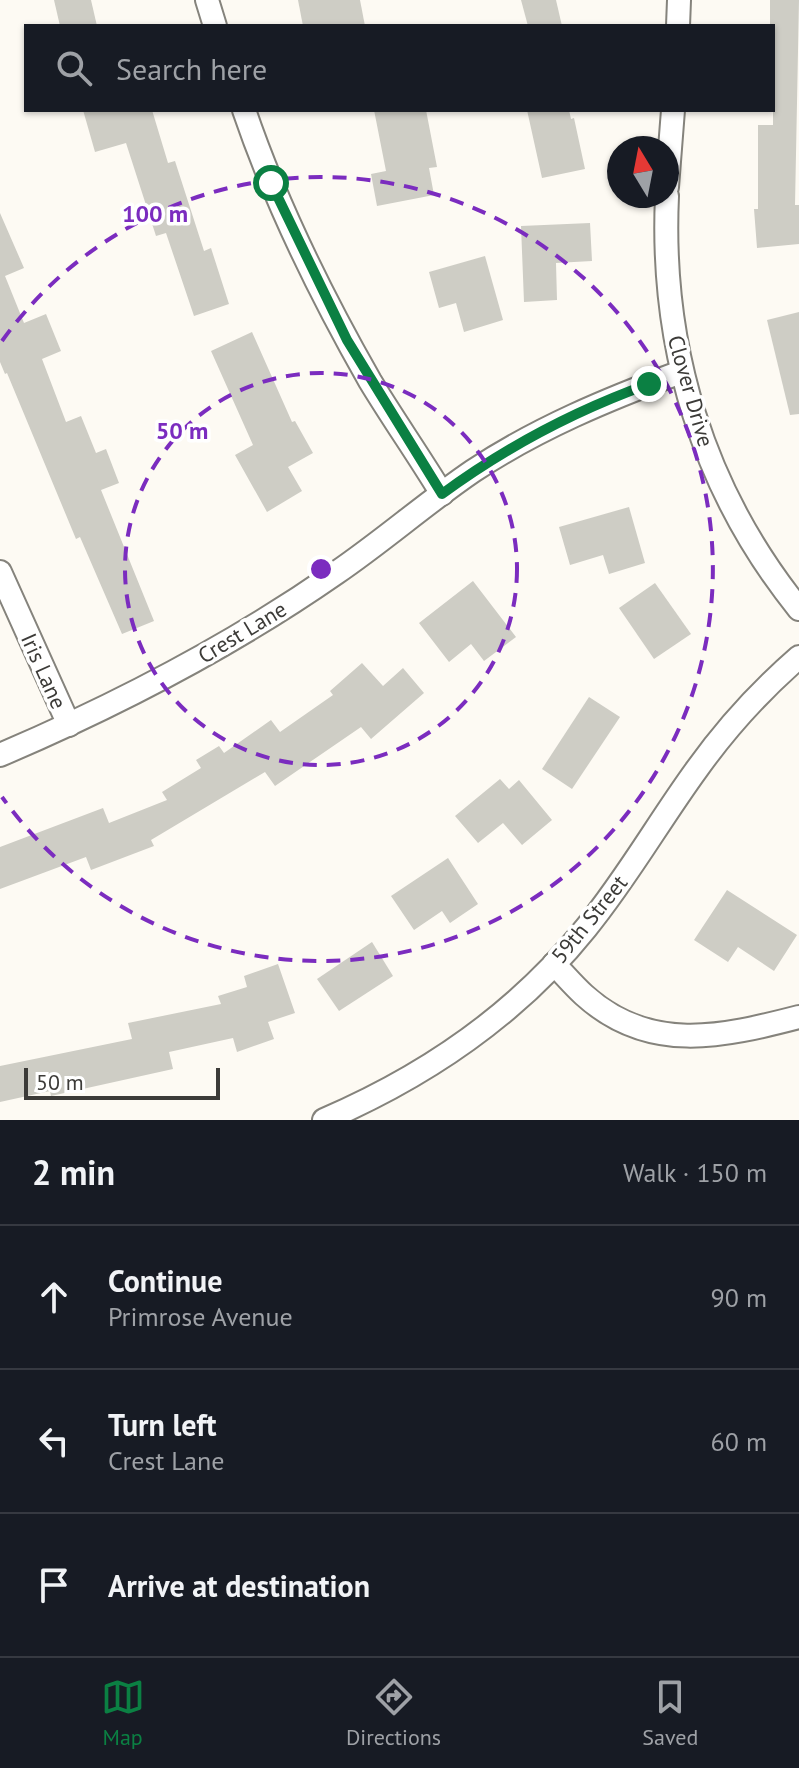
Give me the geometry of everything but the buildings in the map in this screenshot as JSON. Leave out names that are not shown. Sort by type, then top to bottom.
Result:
[{"type":"street","points":[[207,0],[214,24]]},
{"type":"street","points":[[678,24],[679,0]]},
{"type":"street","points":[[245,112],[271,183],[341,328],[442,494]]},
{"type":"street","points":[[671,136],[673,112]]},
{"type":"street","name":"Clover Drive","points":[[667,208],[666,270],[681,372],[701,434],[726,495],[764,562],[799,609]]},
{"type":"street","name":"Crest Lane","points":[[0,755],[69,725],[179,669],[263,621],[337,573],[442,494],[517,444],[613,397],[681,372]]},
{"type":"street","name":"Iris Lane","points":[[0,572],[69,725]]},
{"type":"street","name":"59th Street","points":[[324,1120],[380,1094],[441,1058],[495,1018],[554,964],[586,928],[719,740],[774,679],[799,657]]},
{"type":"street","points":[[554,964],[585,996],[611,1015],[640,1028],[677,1037],[743,1032],[799,1017]]},
{"type":"route","points":[[271,183],[347,340],[442,494],[527,438],[613,397],[649,384]]}]
